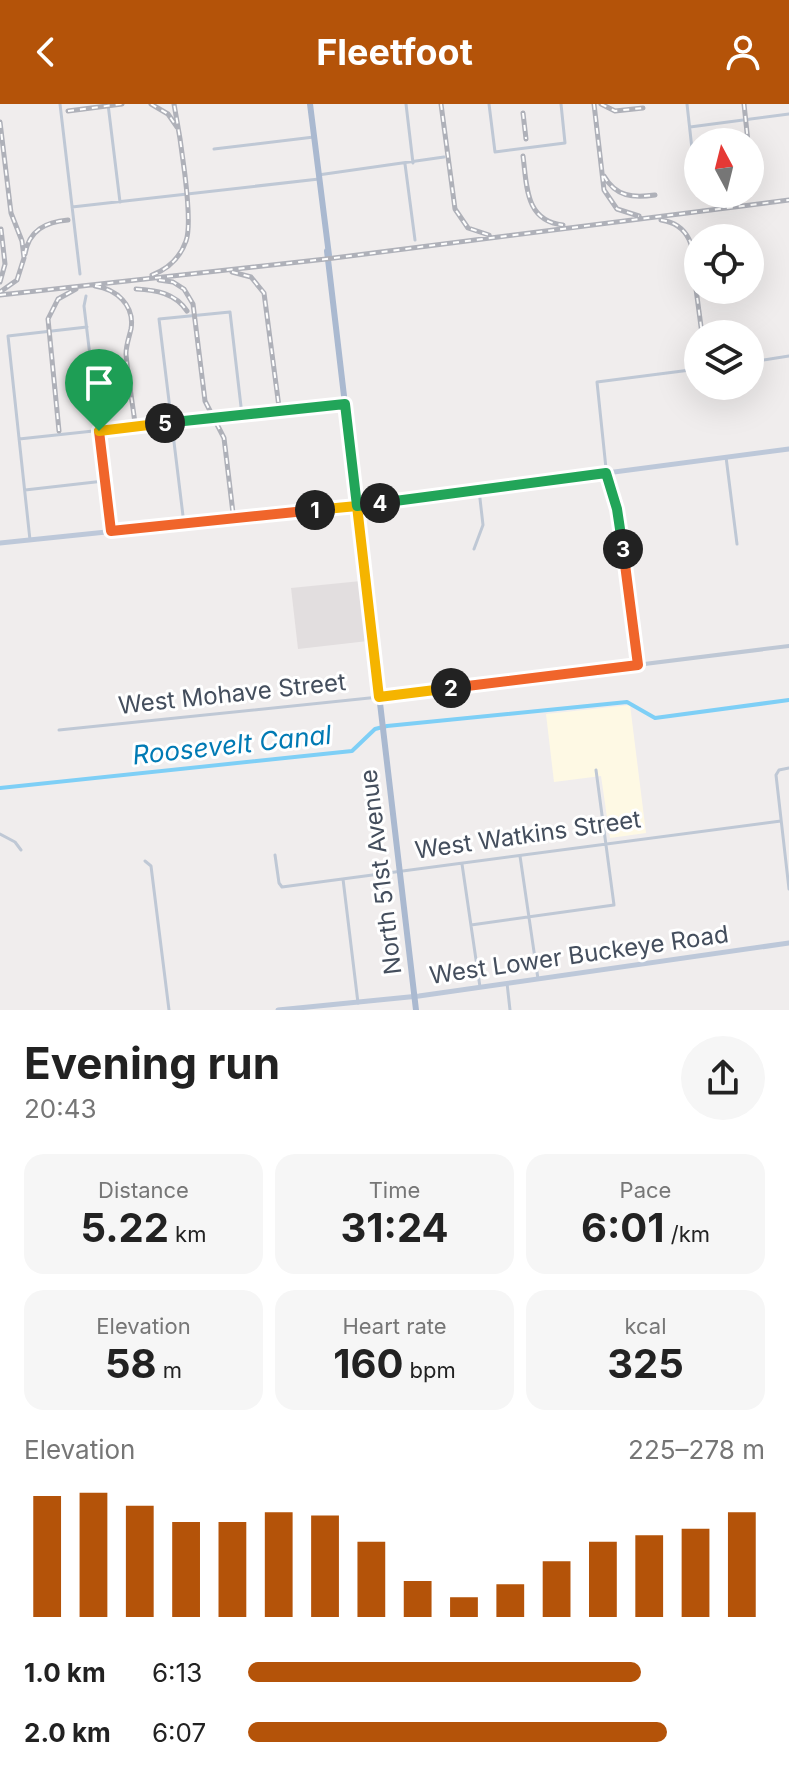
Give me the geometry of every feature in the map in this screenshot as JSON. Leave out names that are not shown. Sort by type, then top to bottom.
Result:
[{"type":"main road","points":[[310,104],[314,136]]},
{"type":"main road","name":"North 51st Avenue","points":[[314,136],[416,1010]]},
{"type":"main road","points":[[0,543],[357,506],[789,449]]},
{"type":"main road","name":"West Lower Buckeye Road","points":[[278,1010],[414,997],[789,943]]},
{"type":"street","points":[[60,104],[80,274]]},
{"type":"street","points":[[108,104],[120,202]]},
{"type":"street","points":[[406,104],[413,163]]},
{"type":"street","points":[[490,105],[495,152],[565,143],[561,104]]},
{"type":"street","points":[[687,104],[690,127],[789,114]]},
{"type":"street","points":[[214,149],[314,136]]},
{"type":"street","points":[[72,207],[319,177],[444,157]]},
{"type":"street","points":[[405,164],[415,240]]},
{"type":"street","points":[[86,296],[111,531]]},
{"type":"street","points":[[184,524],[159,319],[230,312],[242,415]]},
{"type":"street","points":[[30,540],[8,336],[87,327]]},
{"type":"street","points":[[764,360],[789,356]]},
{"type":"street","points":[[638,665],[618,514],[606,473],[597,382],[684,371]]},
{"type":"street","points":[[19,439],[345,404]]},
{"type":"street","points":[[726,457],[737,544]]},
{"type":"street","points":[[25,490],[105,481]]},
{"type":"street","points":[[474,549],[483,525],[479,490]]},
{"type":"street","name":"West Mohave Street","points":[[59,730],[379,697],[789,646]]},
{"type":"street","points":[[789,768],[777,771],[789,889]]},
{"type":"street","points":[[471,925],[614,905],[596,770]]},
{"type":"street","name":"West Watkins Street","points":[[275,855],[280,886],[781,821]]},
{"type":"street","points":[[0,834],[18,844],[21,850]]},
{"type":"street","points":[[520,855],[538,979]]},
{"type":"street","points":[[145,861],[151,867],[169,1010]]},
{"type":"street","points":[[462,863],[480,987]]},
{"type":"street","points":[[343,879],[358,1003]]},
{"type":"street","points":[[507,983],[510,1010]]},
{"type":"shaded area","points":[[361,581],[368,641],[298,649],[291,588]]},
{"type":"shaded area","points":[[630,705],[646,833],[610,838],[601,776],[554,782],[546,714]]},
{"type":"waterway","name":"Roosevelt Canal","points":[[0,788],[352,751],[375,729],[387,726],[627,702],[655,718],[789,700]]},
{"type":"railway","points":[[68,111],[122,104]]},
{"type":"railway","points":[[151,104],[168,114],[177,127]]},
{"type":"railway","points":[[152,275],[177,258],[188,230],[185,174],[174,104]]},
{"type":"railway","points":[[441,104],[455,209],[468,228],[489,235]]},
{"type":"railway","points":[[594,104],[604,190],[617,209],[639,216]]},
{"type":"railway","points":[[601,104],[615,111],[643,108]]},
{"type":"railway","points":[[744,104],[747,128]]},
{"type":"railway","points":[[523,113],[526,139]]},
{"type":"railway","points":[[0,122],[11,213],[22,241],[24,258],[17,280],[0,292]]},
{"type":"railway","points":[[523,156],[527,190],[535,209],[541,217],[563,225]]},
{"type":"railway","points":[[604,176],[620,192],[655,195]]},
{"type":"railway","points":[[0,295],[326,259],[789,200]]},
{"type":"railway","points":[[25,254],[30,239],[40,229],[68,220]]},
{"type":"railway","points":[[661,220],[684,232]]},
{"type":"railway","points":[[0,282],[5,264],[1,229]]},
{"type":"railway","points":[[232,272],[251,277],[264,293],[279,407]]},
{"type":"railway","points":[[159,280],[173,282],[184,289],[193,304],[205,401],[224,438],[233,513]]},
{"type":"railway","points":[[95,286],[117,295],[130,313],[131,329],[126,354],[135,423]]},
{"type":"railway","points":[[59,431],[48,319],[58,299],[76,289]]},
{"type":"railway","points":[[136,289],[164,294],[177,300],[187,311]]},
{"type":"railway","points":[[698,304],[700,320]]},
{"type":"route","points":[[99,431],[111,531],[357,506],[379,697],[638,665],[618,514],[606,473],[357,506],[345,404],[99,431]]}]
